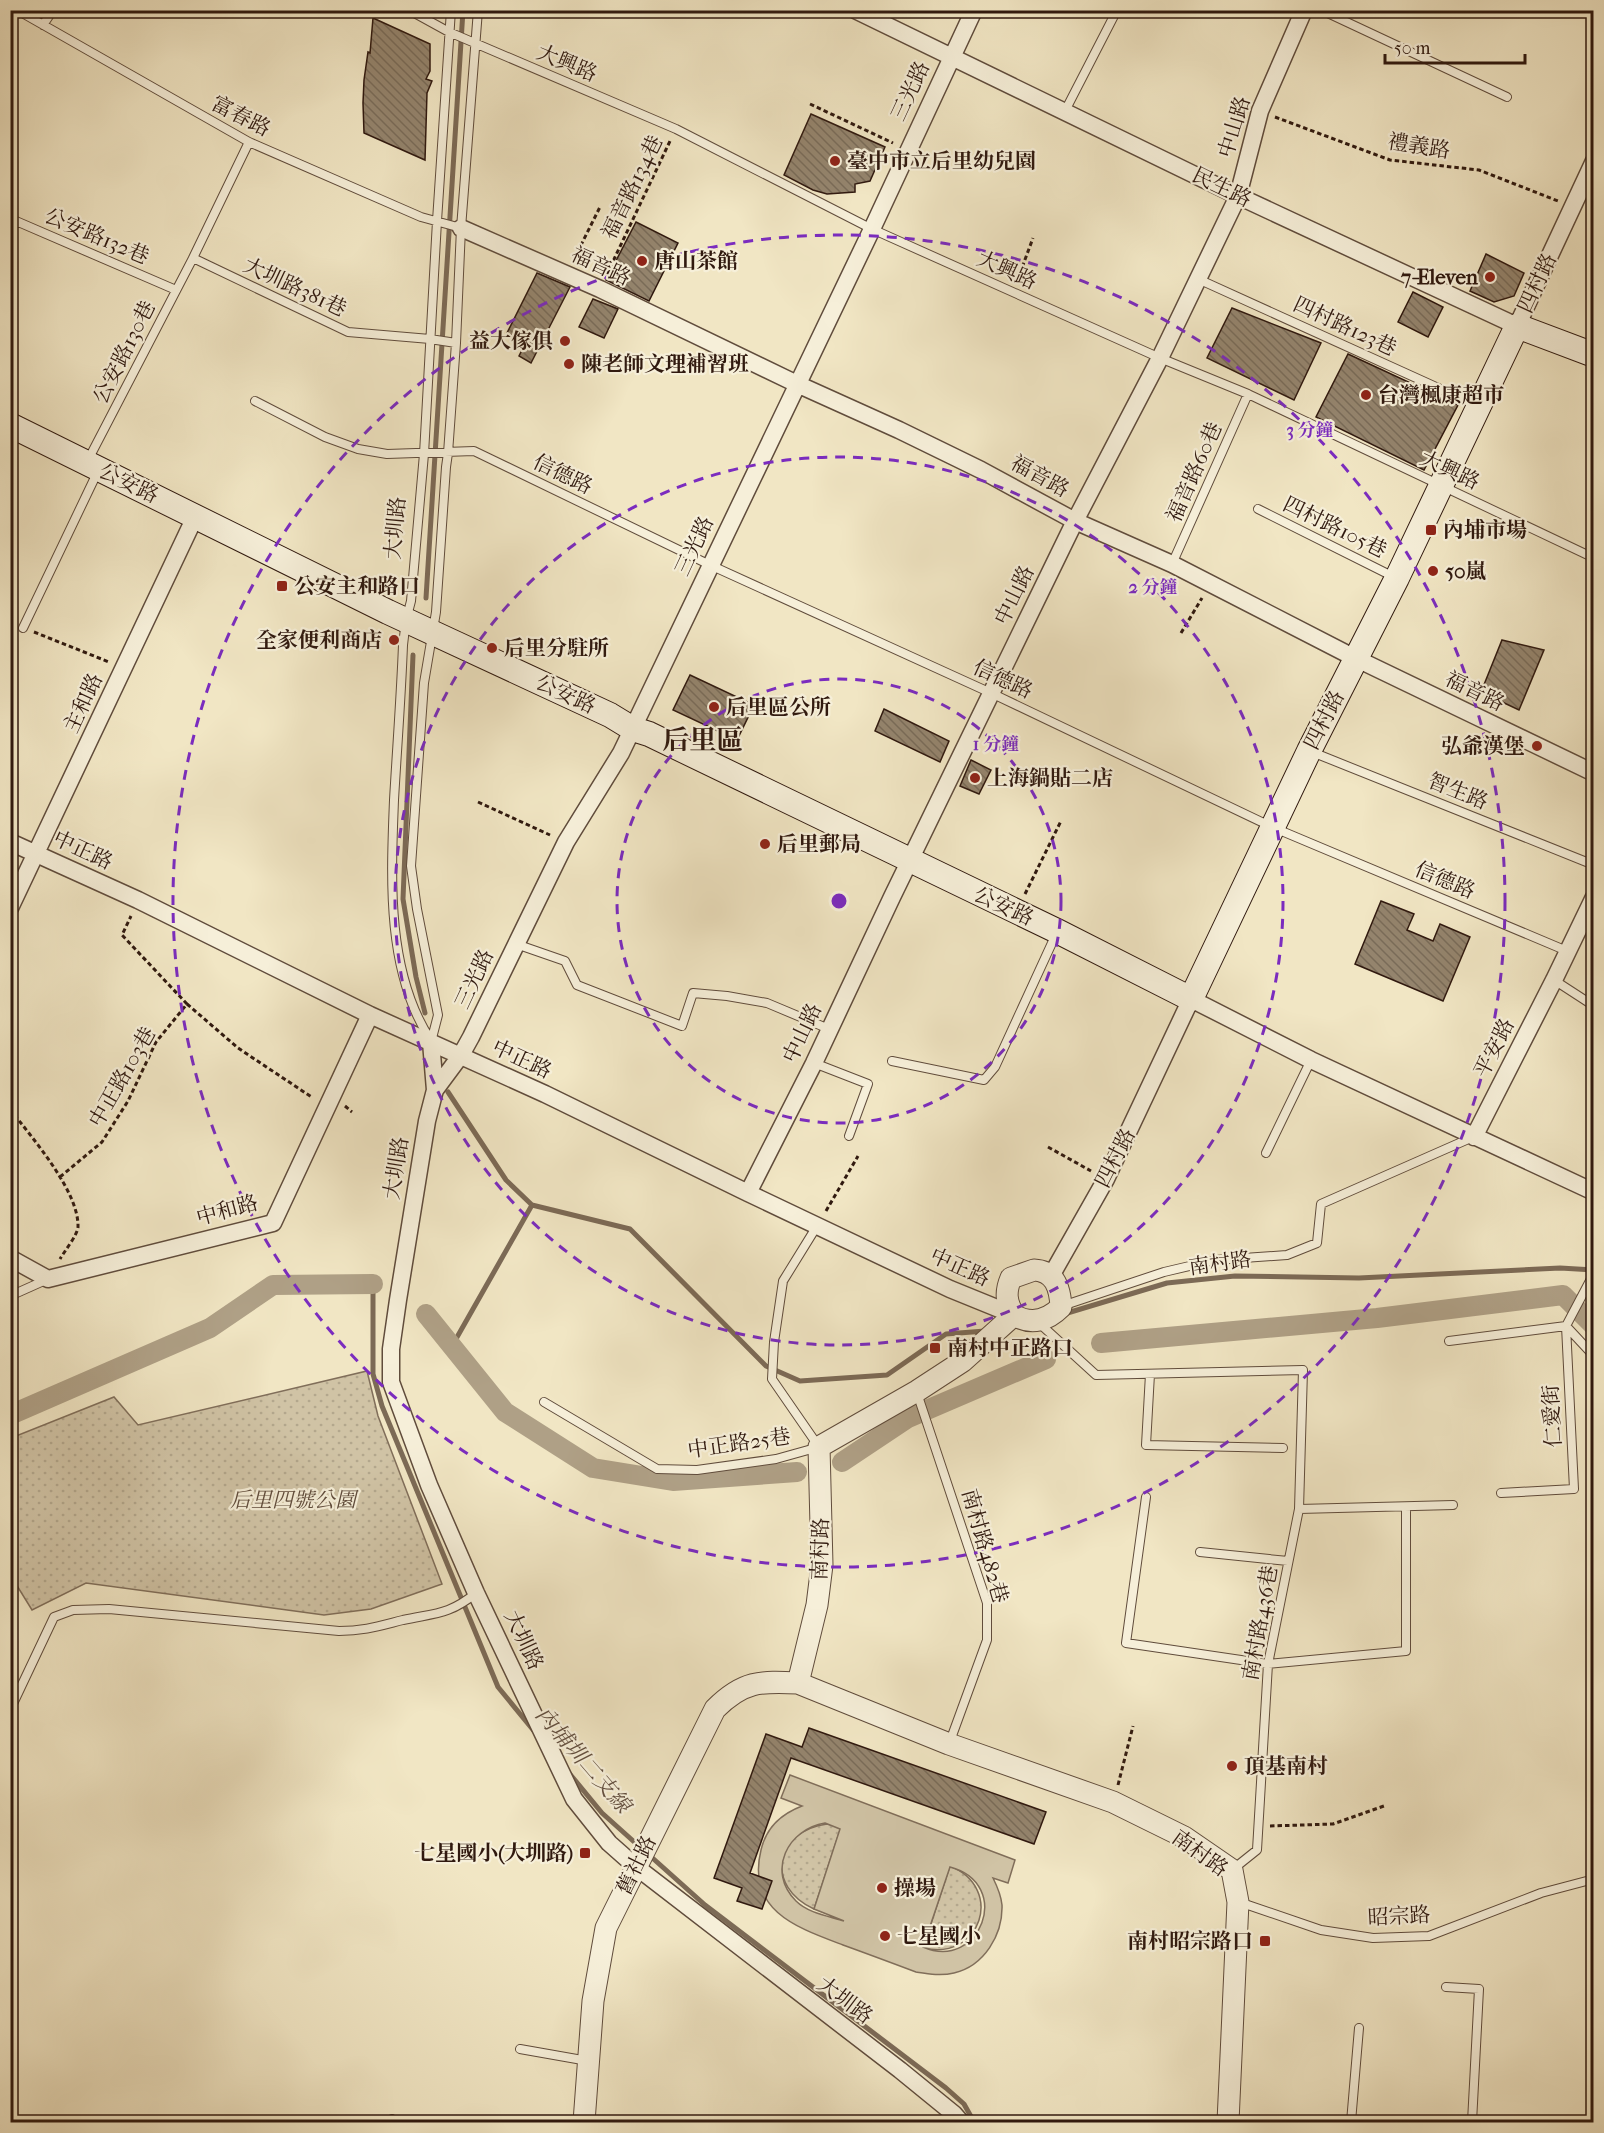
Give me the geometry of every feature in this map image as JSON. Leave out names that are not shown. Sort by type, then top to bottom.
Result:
[{"type":"main road","name":"民生路","points":[[1517,326],[1593,356]]},
{"type":"main road","name":"四村路","points":[[1191,999],[1309,750],[1397,578],[1517,326]]},
{"type":"main road","name":"公安路","points":[[10,425],[406,620],[610,715],[633,729],[649,734],[1016,911],[1191,999]]},
{"type":"street","name":"民生路","points":[[855,10],[1238,196],[1517,326]]},
{"type":"street","name":"三光路","points":[[435,1090],[461,1055],[471,1037],[566,842],[621,753],[633,729],[974,10]]},
{"type":"street","name":"中山路","points":[[748,1193],[814,1062],[991,693],[1160,358],[1238,196],[1260,111],[1304,10]]},
{"type":"street","name":"四村路","points":[[1517,326],[1574,207],[1593,161]]},
{"type":"street","name":"福音路","points":[[461,228],[600,289],[797,384],[899,430],[981,470],[1076,521],[1172,564],[1355,658],[1593,774]]},
{"type":"street","name":"主和路","points":[[10,908],[195,517]]},
{"type":"street","name":"中正路","points":[[10,842],[138,900],[370,1015],[461,1055],[950,1289],[1014,1315]]},
{"type":"street","name":"平安路","points":[[1474,1137],[1554,980],[1593,897]]},
{"type":"street","name":"四村路","points":[[1051,1276],[1106,1179],[1191,999]]},
{"type":"street","name":"公安路","points":[[1191,999],[1311,1060],[1593,1192]]},
{"type":"street","name":"中和路","points":[[48,1279],[273,1223],[370,1015]]},
{"type":"street","name":"大圳路","points":[[431,1042],[435,1090],[427,1121],[398,1300],[392,1349],[391,1382],[429,1485],[476,1593],[574,1799],[609,1843],[635,1866],[900,2070],[961,2122]]},
{"type":"street","points":[[10,1258],[48,1279]]},
{"type":"street","points":[[1037,1321],[1024,1320],[1014,1315],[1007,1303],[1011,1278],[1034,1270],[1044,1271],[1051,1276],[1059,1288],[1061,1307]]},
{"type":"street","name":"南村路","points":[[1037,1321],[1049,1318],[1061,1307]]},
{"type":"street","points":[[819,1447],[918,1396],[963,1361],[1014,1315]]},
{"type":"street","name":"南村路","points":[[819,1447],[822,1565],[817,1605],[798,1683],[949,1744],[1113,1802],[1184,1837],[1232,1870],[1238,1902],[1228,2122]]},
{"type":"street","name":"舊社路","points":[[584,2122],[593,2001],[606,1928],[635,1866],[715,1709],[729,1695],[747,1686],[768,1682],[798,1683]]},
{"type":"lane","name":"富春路","points":[[17,10],[249,142],[421,217],[461,228]]},
{"type":"lane","points":[[43,25],[53,10]]},
{"type":"lane","name":"大興路","points":[[409,10],[449,32],[676,129],[872,229],[1160,358],[1248,394],[1593,558]]},
{"type":"lane","name":"大圳路","points":[[431,1042],[416,1018],[398,956],[391,878],[406,620],[411,601],[424,454],[436,221],[451,10]]},
{"type":"lane","name":"大圳路","points":[[431,1042],[438,1016],[411,866],[424,683],[436,612],[478,10]]},
{"type":"lane","points":[[1065,111],[1117,10]]},
{"type":"lane","points":[[1321,10],[1507,97]]},
{"type":"lane","name":"公安路130巷","points":[[23,628],[93,465],[249,142]]},
{"type":"lane","name":"公安路132巷","points":[[10,234],[14,220],[176,290]]},
{"type":"lane","name":"大圳路381巷","points":[[193,258],[348,332],[456,343]]},
{"type":"lane","name":"四村路123巷","points":[[1197,278],[1478,406]]},
{"type":"lane","name":"福音路60巷","points":[[1172,564],[1248,394]]},
{"type":"lane","name":"信德路","points":[[255,401],[325,437],[358,449],[387,454],[474,451],[710,565],[991,693],[1272,827],[1567,951]]},
{"type":"lane","name":"四村路105巷","points":[[1258,509],[1397,578]]},
{"type":"lane","name":"智生路","points":[[1309,750],[1593,865]]},
{"type":"lane","name":"公安路","points":[[892,1061],[984,1080],[995,1067],[1057,931]]},
{"type":"lane","points":[[516,944],[565,961],[577,985],[682,1026],[693,993],[767,1003],[829,1029]]},
{"type":"lane","points":[[1554,980],[1593,1006]]},
{"type":"lane","points":[[1266,1153],[1311,1060]]},
{"type":"lane","points":[[814,1062],[868,1084],[849,1136]]},
{"type":"lane","name":"南村路","points":[[1061,1307],[1164,1272],[1215,1260],[1287,1255],[1317,1243],[1321,1204],[1474,1137]]},
{"type":"lane","name":"中正路25巷","points":[[544,1402],[657,1469],[697,1470],[776,1459],[819,1447],[772,1379],[774,1342],[783,1281],[817,1226]]},
{"type":"lane","points":[[1566,1326],[1593,1274]]},
{"type":"lane","points":[[10,1296],[48,1279]]},
{"type":"lane","points":[[1037,1321],[1096,1376],[1150,1374],[1146,1445],[1283,1448]]},
{"type":"lane","points":[[1449,1341],[1566,1326]]},
{"type":"lane","points":[[1566,1326],[1593,1356]]},
{"type":"lane","name":"仁愛街","points":[[1501,1494],[1574,1490],[1566,1326]]},
{"type":"lane","name":"南村路436巷","points":[[1150,1374],[1303,1370],[1299,1509],[1268,1664],[1257,1850],[1232,1870]]},
{"type":"lane","name":"南村路482巷","points":[[918,1396],[987,1603],[987,1640],[949,1744]]},
{"type":"lane","points":[[1146,1497],[1126,1643],[1268,1664],[1406,1651],[1406,1507]]},
{"type":"lane","points":[[1299,1509],[1453,1506]]},
{"type":"lane","points":[[1200,1552],[1288,1561]]},
{"type":"lane","points":[[10,1710],[54,1617],[72,1610],[109,1609],[339,1631],[361,1631],[432,1616],[460,1606],[476,1593]]},
{"type":"lane","name":"昭宗路","points":[[1238,1902],[1321,1930],[1373,1938],[1429,1936],[1541,1893],[1593,1879]]},
{"type":"lane","points":[[1446,1987],[1479,1989],[1472,2122]]},
{"type":"lane","points":[[1351,2122],[1359,2028]]},
{"type":"lane","points":[[520,2049],[589,2061]]},
{"type":"path","points":[[810,104],[908,150]]},
{"type":"path","name":"禮義路","points":[[1260,111],[1390,160],[1479,170],[1574,207]]},
{"type":"path","name":"福音路134巷","points":[[600,289],[676,129]]},
{"type":"path","points":[[567,274],[600,207]]},
{"type":"path","points":[[1013,292],[1033,238]]},
{"type":"path","points":[[1181,633],[1211,584]]},
{"type":"path","points":[[23,628],[124,669]]},
{"type":"path","points":[[478,802],[566,842]]},
{"type":"path","points":[[1016,911],[1061,821]]},
{"type":"path","points":[[138,900],[122,935],[187,1004],[238,1048],[327,1107]]},
{"type":"path","name":"中正路103巷","points":[[60,1177],[102,1142],[128,1101],[156,1042],[187,1004]]},
{"type":"path","points":[[10,1108],[60,1177],[76,1210],[78,1230],[48,1279]]},
{"type":"path","points":[[1048,1147],[1106,1179]]},
{"type":"path","points":[[817,1226],[858,1156]]},
{"type":"path","points":[[1113,1802],[1133,1726]]},
{"type":"path","points":[[1259,1827],[1333,1824],[1384,1806]]},
{"type":"green space","name":"后里四號公園","points":[[367,1371],[378,1416],[442,1584],[371,1609],[324,1615],[86,1583],[32,1610],[11,1576],[11,1438],[114,1397],[138,1425]]},
{"type":"green space","points":[[790,1775],[1015,1860],[1008,1883],[993,1878],[1002,1905],[999,1927],[990,1948],[974,1964],[965,1969],[940,1975],[930,1974],[916,1972],[793,1924],[768,1902],[761,1888],[758,1871],[763,1842],[771,1829],[787,1813],[802,1806],[781,1798]],"holes":[[[825,1823],[840,1829],[814,1909],[844,1921],[818,1914],[801,1905],[787,1889],[783,1877],[782,1865],[785,1853],[792,1842],[812,1827]],[[950,1867],[970,1876],[981,1890],[985,1906],[982,1923],[973,1937],[960,1947],[943,1951],[923,1947]]]},
{"type":"green space","points":[[827,1824],[841,1827],[814,1909],[798,1899],[788,1887],[783,1874],[782,1861],[787,1848],[796,1837],[809,1829]]},
{"type":"green space","points":[[950,1866],[967,1876],[977,1890],[981,1905],[979,1920],[972,1934],[959,1944],[943,1949],[923,1948]]},
{"type":"building","points":[[373,18],[430,44],[430,71],[426,79],[432,81],[427,93],[425,160],[364,133],[364,80],[368,52],[370,53]]},
{"type":"building","name":"臺中市立后里幼兒園","points":[[811,114],[885,147],[870,181],[855,184],[855,192],[827,194],[813,190],[784,175]]},
{"type":"building","name":"唐山茶館","points":[[636,222],[678,243],[649,301],[606,280]]},
{"type":"building","points":[[1486,254],[1524,273],[1514,296],[1494,302],[1470,291]]},
{"type":"building","points":[[537,273],[570,287],[531,363],[519,356],[526,342],[507,333]]},
{"type":"building","points":[[1413,292],[1443,307],[1428,337],[1398,322]]},
{"type":"building","points":[[593,299],[618,309],[604,338],[579,327]]},
{"type":"building","points":[[1232,308],[1321,343],[1294,400],[1207,358]]},
{"type":"building","points":[[1348,354],[1458,405],[1424,470],[1316,417]]},
{"type":"building","points":[[1502,640],[1544,650],[1519,710],[1481,692]]},
{"type":"building","name":"后里區公所","points":[[690,675],[754,705],[737,740],[673,710]]},
{"type":"building","points":[[884,709],[949,741],[940,762],[875,731]]},
{"type":"building","name":"上海鍋貼二店","points":[[971,760],[991,770],[979,794],[960,786]]},
{"type":"building","points":[[1381,901],[1414,914],[1407,930],[1433,941],[1440,924],[1470,937],[1443,1001],[1355,964]]},
{"type":"building","points":[[809,1728],[1046,1812],[1034,1844],[791,1758],[750,1873],[772,1881],[762,1909],[737,1901],[742,1888],[714,1878],[766,1734],[802,1747]]},
{"type":"waterway","points":[[426,598],[463,10]]},
{"type":"waterway","points":[[413,655],[403,899],[416,977],[425,1013]]},
{"type":"waterway","points":[[448,1092],[506,1180],[532,1205],[630,1229],[766,1366],[800,1381],[887,1375],[946,1334],[985,1331]]},
{"type":"waterway","points":[[452,1346],[532,1205]]},
{"type":"waterway","points":[[1064,1314],[1167,1283],[1235,1276],[1359,1278],[1560,1268],[1594,1270]]},
{"type":"waterway","name":"內埔圳二支線","points":[[373,1284],[373,1374],[382,1406],[498,1687],[534,1731]]},
{"type":"waterway","points":[[10,1415],[210,1328],[273,1285],[373,1284]]},
{"type":"waterway","points":[[1101,1343],[1377,1318],[1563,1295],[1594,1326]]},
{"type":"waterway","points":[[426,1314],[505,1412],[593,1468],[673,1481],[797,1472]]},
{"type":"waterway","points":[[842,1462],[908,1418],[1046,1359]]},
{"type":"waterway","name":"內埔圳二支線","points":[[569,1773],[602,1813],[641,1848]]},
{"type":"waterway","name":"內埔圳二支線","points":[[648,1854],[705,1905],[946,2088],[964,2104],[974,2122]]},
{"type":"place","name":"臺中市立后里幼兒園","points":[[835,161]]},
{"type":"place","name":"唐山茶館","points":[[642,261]]},
{"type":"place","name":"7-Eleven","points":[[1490,277]]},
{"type":"place","name":"益大傢俱","points":[[565,341]]},
{"type":"place","name":"陳老師文理補習班","points":[[569,364]]},
{"type":"place","name":"台灣楓康超市","points":[[1366,395]]},
{"type":"place","name":"內埔市場","points":[[1431,530]]},
{"type":"place","name":"50嵐","points":[[1433,571]]},
{"type":"place","name":"公安主和路口","points":[[282,586]]},
{"type":"place","name":"全家便利商店","points":[[394,640]]},
{"type":"place","name":"后里分駐所","points":[[492,648]]},
{"type":"place","name":"后里區公所","points":[[714,707]]},
{"type":"place","name":"弘爺漢堡","points":[[1537,746]]},
{"type":"place","name":"上海鍋貼二店","points":[[975,778]]},
{"type":"place","name":"后里郵局","points":[[765,844]]},
{"type":"place","name":"南村中正路口","points":[[935,1348]]},
{"type":"place","name":"頂基南村","points":[[1232,1766]]},
{"type":"place","name":"七星國小(大圳路)","points":[[585,1853]]},
{"type":"place","name":"操場","points":[[882,1888]]},
{"type":"place","name":"七星國小","points":[[885,1936]]},
{"type":"place","name":"南村昭宗路口","points":[[1265,1941]]},
{"type":"district","name":"后里區","points":[[703,740]]}]
